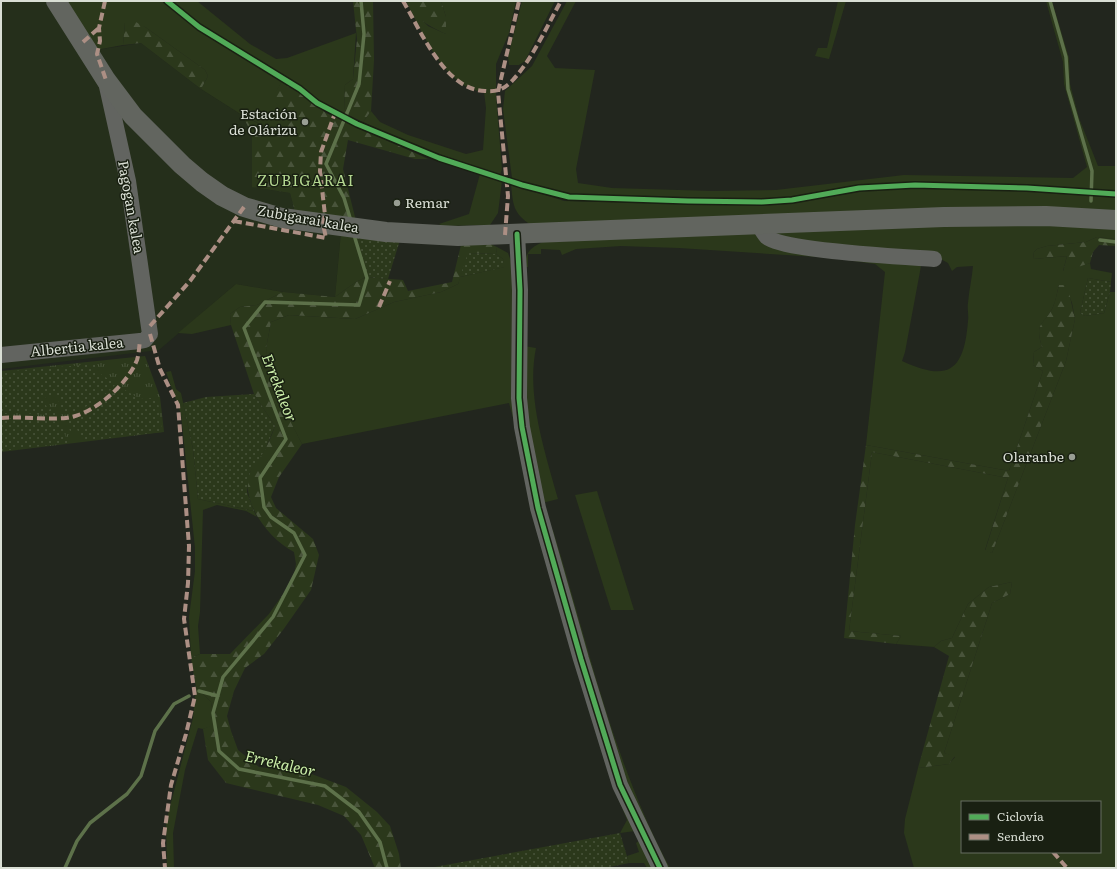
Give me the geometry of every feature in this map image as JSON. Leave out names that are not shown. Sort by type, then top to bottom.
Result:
[{"type":"main road","name":"Zubigarai kalea","points":[[56,1],[106,80],[133,116],[182,165],[202,182],[222,196],[261,213],[324,224],[386,232],[458,236],[1004,216],[1116,220]]},
{"type":"street","name":"Pagogan kalea","points":[[106,80],[128,181],[150,334]]},
{"type":"street","points":[[758,224],[768,238],[792,245],[863,254],[934,259]]},
{"type":"street","points":[[518,234],[520,290],[519,398],[522,427],[538,508],[572,630],[620,785],[660,868]]},
{"type":"street","name":"Albertia kalea","points":[[1,355],[140,341],[145,340],[150,334]]},
{"type":"shaded area","points":[[1,1],[65,1],[96,50],[141,43],[201,89],[242,115],[252,134],[253,187],[290,193],[294,208],[292,213],[342,221],[335,297],[283,292],[236,284],[159,350],[1,369]]},
{"type":"green space","points":[[65,1],[164,1],[197,29],[283,80],[272,99],[287,113],[291,122],[278,133],[242,115],[201,89],[208,76],[205,70],[145,27],[125,23],[123,45],[96,50]]},
{"type":"green space","points":[[171,1],[197,1],[250,44],[276,59],[287,58],[356,33],[353,79],[345,85],[344,113],[311,96],[294,81],[194,22]]},
{"type":"green space","points":[[353,1],[373,1],[374,60],[371,111],[363,122],[344,113],[345,85],[353,79],[357,39]]},
{"type":"green space","points":[[406,1],[441,1],[446,17],[446,34],[418,17]]},
{"type":"green space","points":[[441,1],[516,1],[509,33],[496,64],[496,96],[502,169],[500,175],[402,141],[363,122],[371,111],[380,122],[408,135],[466,154],[483,150],[486,108],[484,92],[469,88],[449,73],[426,41],[409,7],[428,26],[446,34],[446,17]]},
{"type":"green space","points":[[522,1],[555,1],[525,61],[519,65],[509,65],[508,57]]},
{"type":"green space","points":[[567,1],[576,1],[547,56],[555,68],[595,70],[576,169],[578,183],[612,188],[712,191],[776,190],[904,175],[1073,178],[1087,167],[1064,84],[1063,62],[1046,1],[1052,1],[1069,58],[1070,84],[1079,118],[1098,166],[1116,166],[1116,191],[902,183],[849,187],[791,198],[745,200],[590,197],[561,193],[512,178],[503,109],[505,91],[532,66]]},
{"type":"green space","points":[[838,1],[846,1],[829,59],[815,56],[818,48],[827,48]]},
{"type":"green space","points":[[134,21],[145,27],[205,70],[208,76],[201,89],[141,43],[123,45],[125,23]]},
{"type":"green space","points":[[283,80],[292,85],[326,113],[428,159],[415,159],[348,140],[343,169],[356,221],[292,213],[294,208],[290,193],[252,187],[252,134],[242,115],[277,133],[291,122],[287,113],[271,99]]},
{"type":"green space","points":[[480,174],[502,181],[498,213],[490,225],[442,226],[439,224],[469,214]]},
{"type":"green space","points":[[511,184],[564,201],[746,205],[781,203],[874,189],[918,187],[1073,193],[1116,196],[1116,213],[531,225],[525,221],[515,208],[512,198]]},
{"type":"green space","points":[[993,224],[1075,225],[1116,229],[1116,239],[1097,237],[1086,242],[1047,246],[1037,249],[1034,252],[1033,259],[1067,256],[1063,271],[1090,263],[1091,269],[1112,273],[1111,282],[1088,278],[1080,313],[1085,316],[1104,313],[1110,292],[1116,292],[1116,868],[914,868],[904,833],[905,819],[918,768],[949,764],[955,757],[944,753],[992,603],[1010,594],[1012,582],[989,587],[968,604],[952,638],[941,641],[934,647],[896,644],[901,636],[849,631],[872,452],[1008,478],[985,550],[992,553],[1066,361],[1075,319],[1072,303],[1065,285],[1059,285],[1053,307],[1040,328],[1039,333],[1042,347],[1034,352],[1033,365],[1043,371],[1009,471],[866,445],[885,272],[875,264],[832,258],[679,248],[621,246],[576,249],[562,255],[560,250],[541,249],[541,254],[528,254],[528,267],[524,267],[527,255],[531,249],[543,242],[748,233],[755,234],[774,245],[795,250],[931,263],[934,266],[921,266],[902,361],[931,371],[942,371],[951,368],[957,362],[966,338],[968,305],[973,266],[957,267],[952,271],[948,263],[939,258],[799,245],[773,237],[769,234],[772,232]]},
{"type":"green space","points":[[341,232],[355,234],[366,277],[356,282],[335,297]]},
{"type":"green space","points":[[355,234],[400,240],[388,279],[366,277]]},
{"type":"green space","points":[[1097,237],[1116,239],[1116,246],[1099,245],[1093,252],[1090,263],[1063,272],[1067,256],[1033,259],[1034,252],[1037,249],[1047,246],[1086,242]]},
{"type":"green space","points":[[486,242],[497,247],[496,254],[469,253],[458,284],[441,292],[394,302],[355,319],[289,315],[271,322],[266,348],[268,378],[302,444],[279,477],[271,497],[276,508],[313,539],[319,555],[311,590],[264,654],[245,668],[234,691],[227,716],[238,750],[259,767],[309,773],[346,787],[377,812],[390,826],[399,854],[401,868],[375,868],[361,835],[344,816],[318,805],[226,783],[208,760],[203,729],[215,724],[211,702],[196,687],[191,658],[200,654],[230,654],[269,614],[293,580],[296,564],[294,552],[284,546],[266,529],[252,507],[248,483],[250,472],[266,448],[275,426],[254,394],[231,325],[230,314],[240,307],[257,305],[283,292],[335,297],[356,282],[366,277],[403,280],[408,291],[452,282],[461,245]]},
{"type":"green space","points":[[497,247],[508,253],[513,267],[517,414],[635,831],[620,833],[627,820],[612,783],[509,403],[302,444],[267,378],[266,348],[271,322],[289,315],[355,319],[394,302],[441,292],[458,284],[460,277],[504,267],[503,259],[496,254]]},
{"type":"green space","points":[[468,253],[496,254],[503,259],[505,267],[460,277]]},
{"type":"green space","points":[[1088,278],[1111,282],[1110,292],[1104,313],[1085,316],[1080,313]]},
{"type":"green space","points":[[236,284],[283,292],[257,305],[240,307],[230,314],[231,325],[192,334],[178,333]]},
{"type":"green space","points":[[1059,285],[1065,285],[1068,288],[1075,319],[1066,361],[992,553],[985,551],[1008,478],[872,452],[849,631],[901,636],[896,644],[844,638],[855,525],[866,445],[1009,471],[1043,371],[1033,365],[1034,352],[1042,347],[1039,332],[1041,324],[1053,307]]},
{"type":"green space","points":[[524,346],[536,348],[533,385],[535,404],[538,424],[558,499],[542,503],[525,417]]},
{"type":"green space","points":[[145,356],[160,397],[164,432],[1,452],[1,371]]},
{"type":"green space","points":[[95,364],[96,371],[116,384],[92,403],[79,410],[64,415],[56,394],[43,398],[48,410],[54,408],[57,416],[14,412],[1,415],[1,372]]},
{"type":"green space","points":[[171,371],[176,389],[181,393],[193,449],[198,499],[254,511],[257,517],[246,511],[217,505],[203,510],[200,612],[198,626],[200,654],[191,658],[189,617],[195,571],[195,548],[181,414],[166,372]]},
{"type":"green space","points":[[120,387],[140,399],[152,398],[158,401],[162,432],[82,441],[77,429],[70,431],[66,420],[89,412],[103,404]]},
{"type":"green space","points":[[254,394],[275,426],[265,450],[250,472],[247,492],[254,511],[198,499],[193,449],[183,403],[206,397]]},
{"type":"green space","points":[[11,418],[60,422],[68,443],[1,451],[1,421]]},
{"type":"green space","points":[[597,491],[634,610],[611,610],[575,495]]},
{"type":"green space","points":[[553,530],[590,659],[617,745],[650,828],[670,868],[666,868],[631,800],[549,531]]},
{"type":"green space","points":[[1012,582],[1010,594],[992,603],[944,753],[955,756],[949,764],[918,768],[949,656],[934,647],[941,641],[952,638],[968,604],[989,587]]},
{"type":"green space","points":[[196,687],[211,702],[215,725],[203,729],[198,728],[185,770],[173,833],[174,868],[167,868],[166,822],[193,718]]},
{"type":"green space","points":[[620,833],[629,863],[605,868],[429,868]]},
{"type":"green space","points":[[640,840],[655,868],[647,868],[644,863],[629,863],[627,856],[639,852],[636,843]]},
{"type":"waterway","name":"Errekaleor","points":[[351,221],[344,198],[326,164],[359,84],[364,34],[361,1]]},
{"type":"waterway","points":[[1050,1],[1066,57],[1068,89],[1092,171],[1091,201]]},
{"type":"waterway","name":"Errekaleor","points":[[354,235],[367,278],[359,305],[265,302],[244,328],[286,439],[260,478],[264,507],[271,517],[294,533],[305,555],[273,617],[223,677],[213,713],[219,751],[239,769],[325,786],[359,812],[380,842],[387,868]]},
{"type":"waterway","points":[[1100,240],[1116,242]]},
{"type":"waterway","points":[[199,691],[218,696]]},
{"type":"waterway","points":[[65,868],[77,841],[90,823],[127,794],[141,776],[155,731],[174,704],[189,696]]},
{"type":"marked path","points":[[105,1],[99,28],[100,41],[97,54],[106,80]]},
{"type":"marked path","points":[[403,1],[426,42],[446,70],[458,81],[471,88],[485,91],[499,90],[512,81],[520,72],[539,42],[561,1]]},
{"type":"marked path","points":[[505,235],[508,196],[498,92],[519,1]]},
{"type":"marked path","points":[[83,42],[99,28]]},
{"type":"marked path","points":[[234,221],[326,238],[323,224],[325,215],[320,171],[321,152],[335,113]]},
{"type":"marked path","points":[[150,326],[190,281],[244,207]]},
{"type":"marked path","points":[[379,307],[390,281]]},
{"type":"marked path","points":[[150,334],[160,369],[178,405],[189,546],[188,583],[184,619],[195,696],[186,734],[171,785],[163,843],[165,868]]},
{"type":"marked path","points":[[1,418],[66,418],[76,416],[98,405],[117,389],[132,370],[139,353],[140,341]]},
{"type":"marked path","points":[[1054,853],[1067,868]]},
{"type":"cycle path","points":[[167,1],[199,27],[300,89],[317,103],[357,124],[439,158],[522,185],[569,197],[762,202],[792,200],[859,188],[915,185],[1027,188],[1116,194]]},
{"type":"cycle path","points":[[517,234],[520,290],[519,398],[522,427],[538,508],[581,659],[620,785],[660,868]]},
{"type":"place","name":"Estación de Olárizu","points":[[305,122]]},
{"type":"place","name":"Remar","points":[[397,203]]},
{"type":"place","name":"Olaranbe","points":[[1072,457]]},
{"type":"district","name":"ZUBIGARAI","points":[[306,181]]}]
